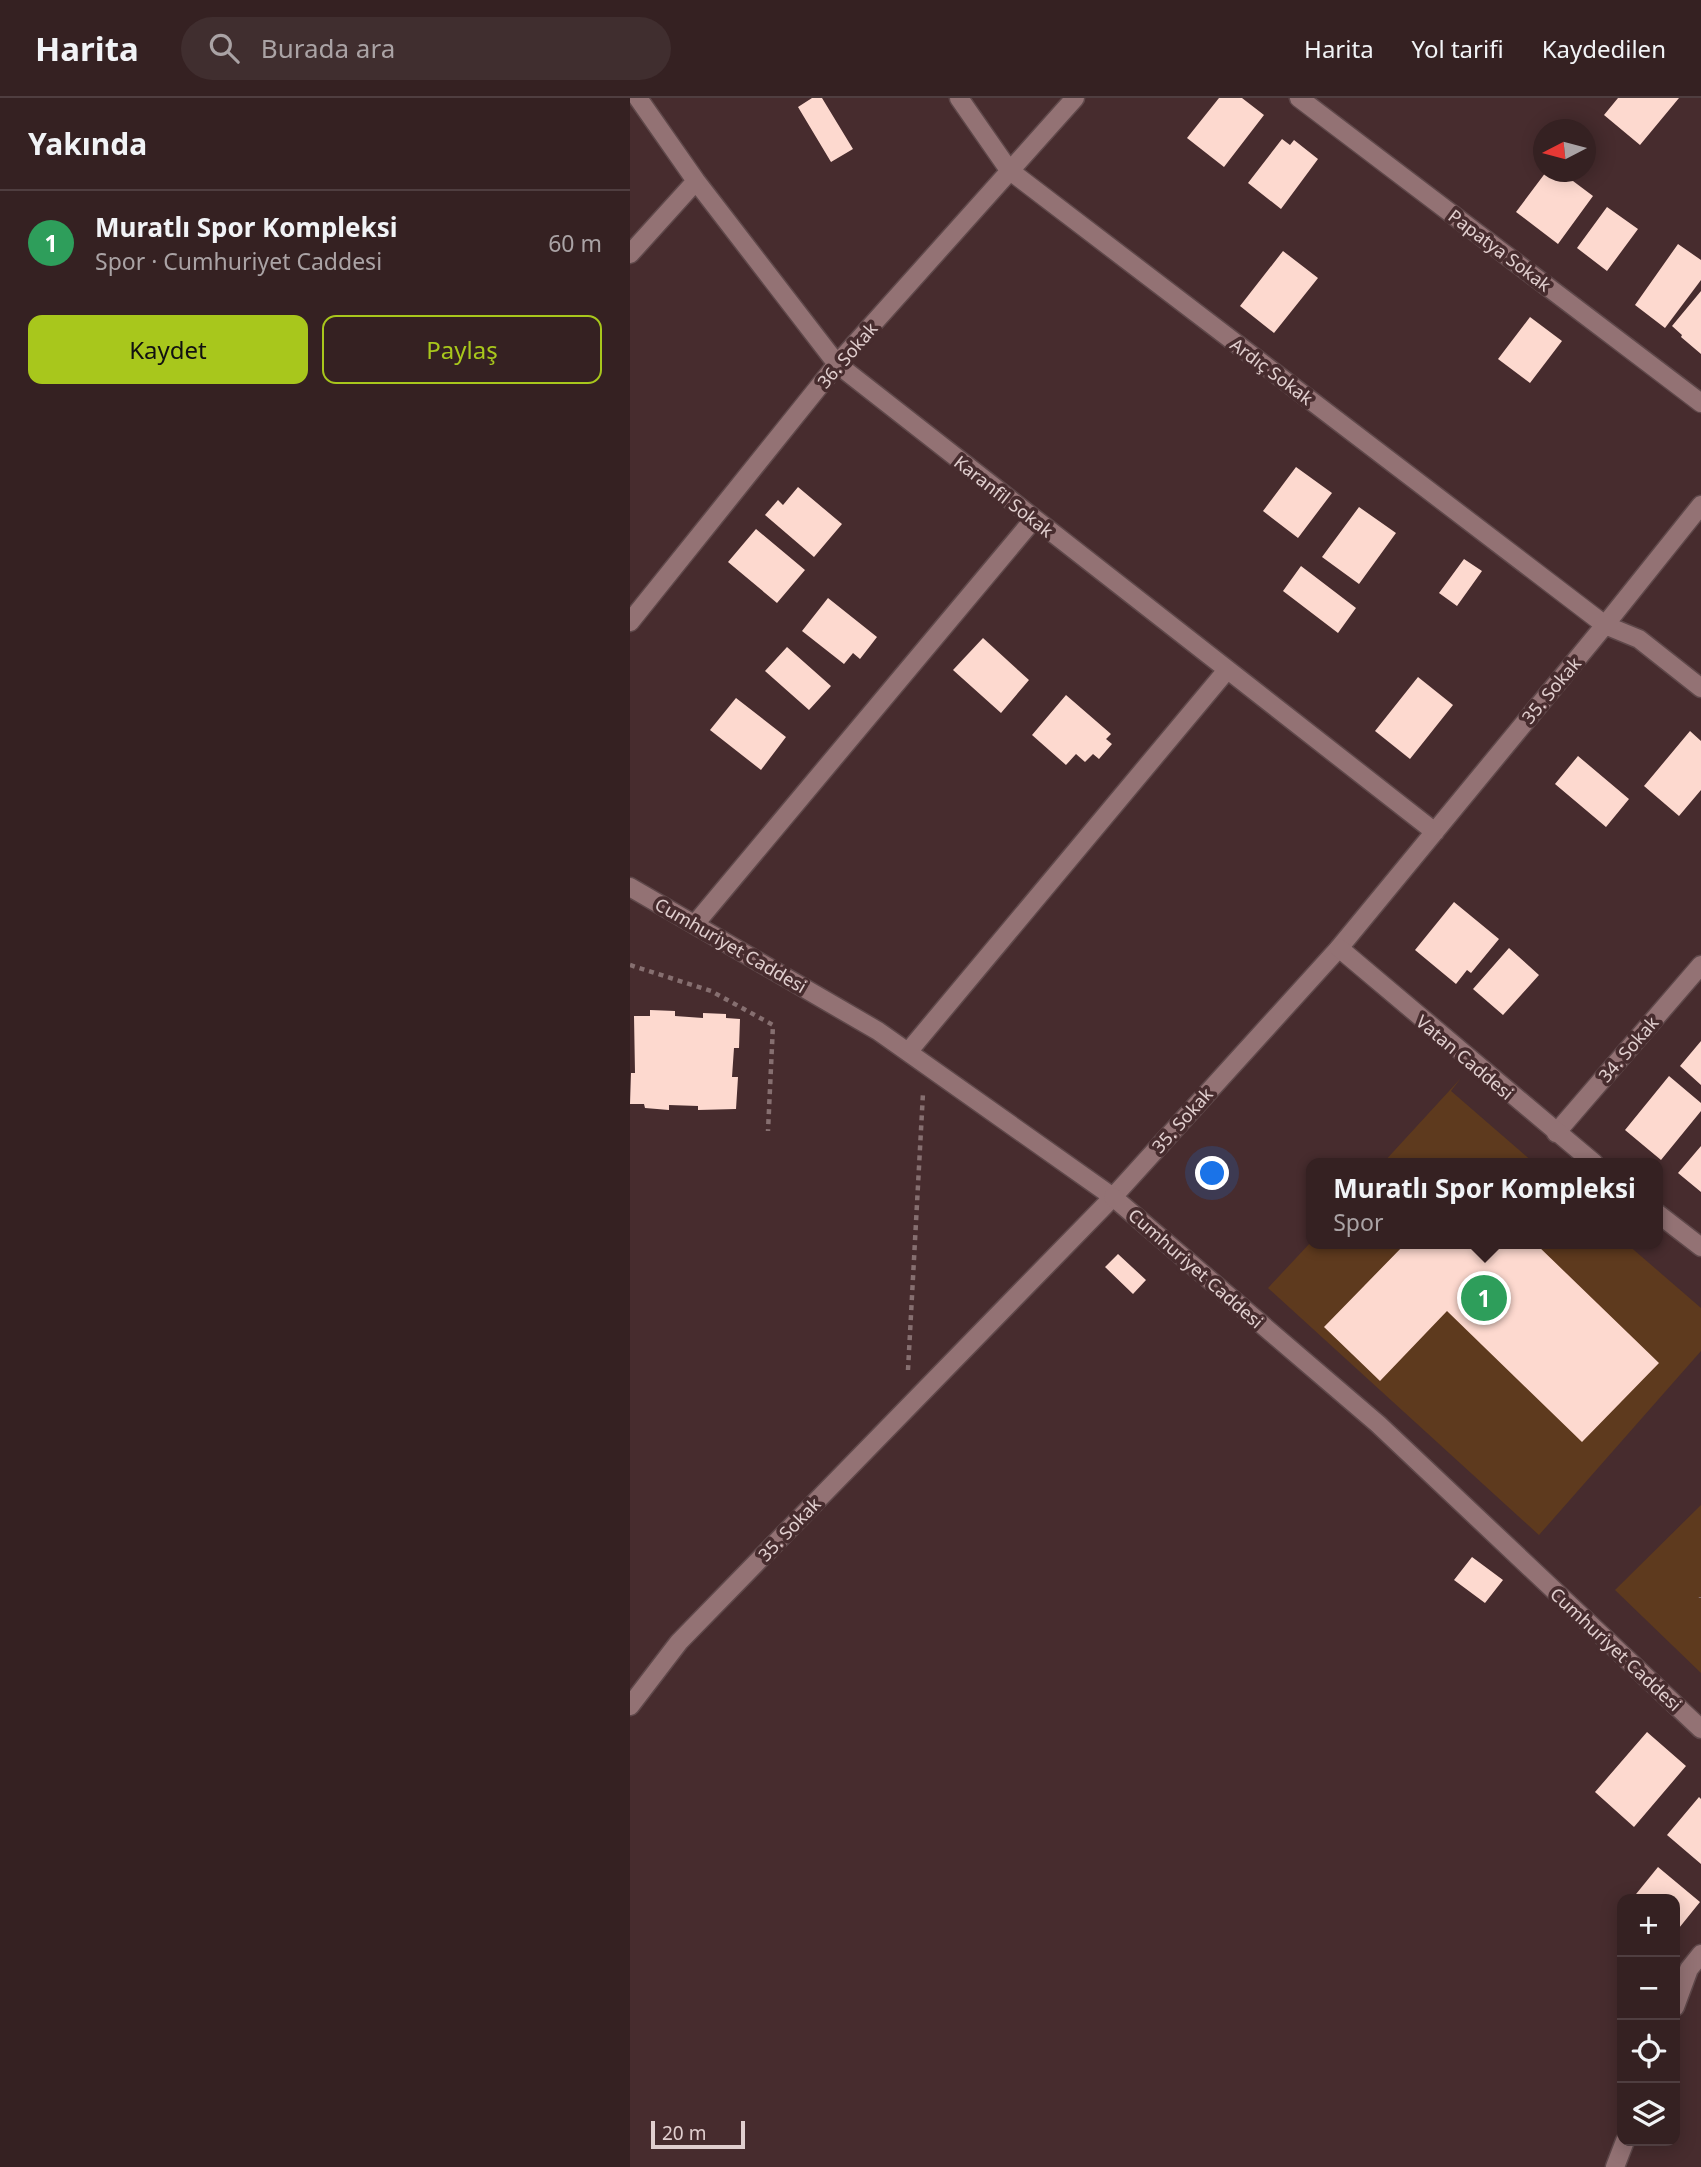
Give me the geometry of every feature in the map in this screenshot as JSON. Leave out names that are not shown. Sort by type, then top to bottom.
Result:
[{"type":"street","name":"Karanfil Sokak","points":[[638,98],[696,181],[837,365],[1435,832]]},
{"type":"street","name":"Ardıç Sokak","points":[[959,98],[1009,170],[1605,625],[1639,639],[1701,688]]},
{"type":"street","name":"36. Sokak","points":[[630,622],[837,365],[1075,98]]},
{"type":"street","name":"Papatya Sokak","points":[[1299,98],[1701,402]]},
{"type":"street","points":[[630,254],[696,181]]},
{"type":"street","name":"35. Sokak","points":[[630,1706],[679,1642],[1112,1197],[1339,948],[1701,505]]},
{"type":"street","points":[[695,924],[1033,520]]},
{"type":"street","points":[[908,1052],[1227,670]]},
{"type":"street","points":[[630,887],[630,894]]},
{"type":"street","name":"Cumhuriyet Caddesi","points":[[630,887],[878,1031],[1112,1197],[1378,1424],[1701,1729]]},
{"type":"street","name":"Vatan Caddesi","points":[[1339,948],[1588,1158]]},
{"type":"street","name":"34. Sokak","points":[[1556,1133],[1701,965]]},
{"type":"street","points":[[1663,1218],[1701,1247]]},
{"type":"street","points":[[1680,1993],[1689,1969],[1701,1954]]},
{"type":"street","points":[[1615,2167],[1623,2146]]},
{"type":"path","points":[[630,965],[711,991],[773,1025],[768,1131]]},
{"type":"path","points":[[906,1409],[925,1064]]},
{"type":"shaded area","points":[[1461,1078],[1451,1091],[1528,1158],[1388,1158]]},
{"type":"shaded area","points":[[1306,1247],[1633,1249],[1701,1308],[1701,1351],[1539,1535],[1268,1288]]},
{"type":"shaded area","points":[[1701,1505],[1701,1673],[1615,1590]]},
{"type":"building","points":[[812,98],[822,98],[853,149],[831,162],[798,107]]},
{"type":"building","points":[[1219,98],[1242,98],[1264,115],[1224,167],[1187,138]]},
{"type":"building","points":[[1618,98],[1679,98],[1640,145],[1604,115]]},
{"type":"building","points":[[1282,139],[1290,145],[1294,140],[1318,159],[1281,209],[1248,183]]},
{"type":"building","points":[[1538,182],[1574,182],[1593,196],[1558,244],[1516,212]]},
{"type":"building","points":[[1607,207],[1638,229],[1607,271],[1577,248]]},
{"type":"building","points":[[1678,244],[1701,260],[1701,280],[1665,328],[1635,305]]},
{"type":"building","points":[[1283,251],[1318,278],[1274,333],[1240,306]]},
{"type":"building","points":[[1701,291],[1701,354],[1672,326]]},
{"type":"building","points":[[1530,317],[1562,341],[1530,383],[1498,359]]},
{"type":"building","points":[[1296,467],[1332,493],[1298,538],[1263,511]]},
{"type":"building","points":[[798,487],[842,524],[814,557],[765,515],[778,500],[783,505]]},
{"type":"building","points":[[1359,507],[1396,533],[1359,584],[1322,557]]},
{"type":"building","points":[[756,529],[805,570],[777,603],[728,562]]},
{"type":"building","points":[[1464,559],[1482,571],[1457,606],[1439,593]]},
{"type":"building","points":[[1301,566],[1356,608],[1338,633],[1283,591]]},
{"type":"building","points":[[828,598],[877,637],[860,659],[853,653],[844,664],[802,631]]},
{"type":"building","points":[[983,638],[1029,680],[1001,713],[953,670]]},
{"type":"building","points":[[787,647],[831,686],[809,710],[765,671]]},
{"type":"building","points":[[1418,677],[1453,705],[1410,759],[1375,731]]},
{"type":"building","points":[[1066,695],[1111,734],[1106,739],[1112,744],[1099,759],[1093,754],[1085,762],[1076,754],[1066,765],[1032,735]]},
{"type":"building","points":[[736,698],[786,737],[761,770],[710,730]]},
{"type":"building","points":[[1690,731],[1701,741],[1701,790],[1679,816],[1644,786]]},
{"type":"building","points":[[1578,756],[1629,799],[1606,827],[1555,784]]},
{"type":"building","points":[[1454,902],[1499,939],[1471,973],[1467,970],[1456,984],[1415,950]]},
{"type":"building","points":[[1509,948],[1539,975],[1503,1015],[1473,989]]},
{"type":"building","points":[[650,1010],[675,1011],[675,1016],[703,1018],[703,1013],[726,1014],[726,1018],[740,1019],[739,1048],[734,1048],[732,1077],[738,1077],[736,1109],[698,1110],[698,1106],[669,1105],[669,1110],[645,1108],[644,1104],[630,1104],[631,1073],[635,1073],[634,1016],[650,1016]]},
{"type":"building","points":[[1701,1041],[1701,1085],[1680,1066]]},
{"type":"building","points":[[1669,1076],[1701,1103],[1701,1111],[1663,1158],[1659,1158],[1625,1130]]},
{"type":"building","points":[[1701,1146],[1701,1192],[1678,1173]]},
{"type":"building","points":[[1400,1249],[1541,1249],[1659,1363],[1582,1442],[1447,1311],[1380,1381],[1324,1327]]},
{"type":"building","points":[[1118,1254],[1146,1280],[1133,1294],[1105,1267]]},
{"type":"building","points":[[1472,1557],[1503,1580],[1485,1603],[1454,1580]]},
{"type":"building","points":[[1647,1732],[1686,1766],[1634,1827],[1595,1792]]},
{"type":"building","points":[[1699,1797],[1701,1799],[1701,1864],[1667,1835]]},
{"type":"building","points":[[1658,1867],[1700,1902],[1680,1927],[1680,1894],[1636,1894]]},
{"type":"place","name":"Muratlı Spor Kompleksi","points":[[1484,1298]]}]
